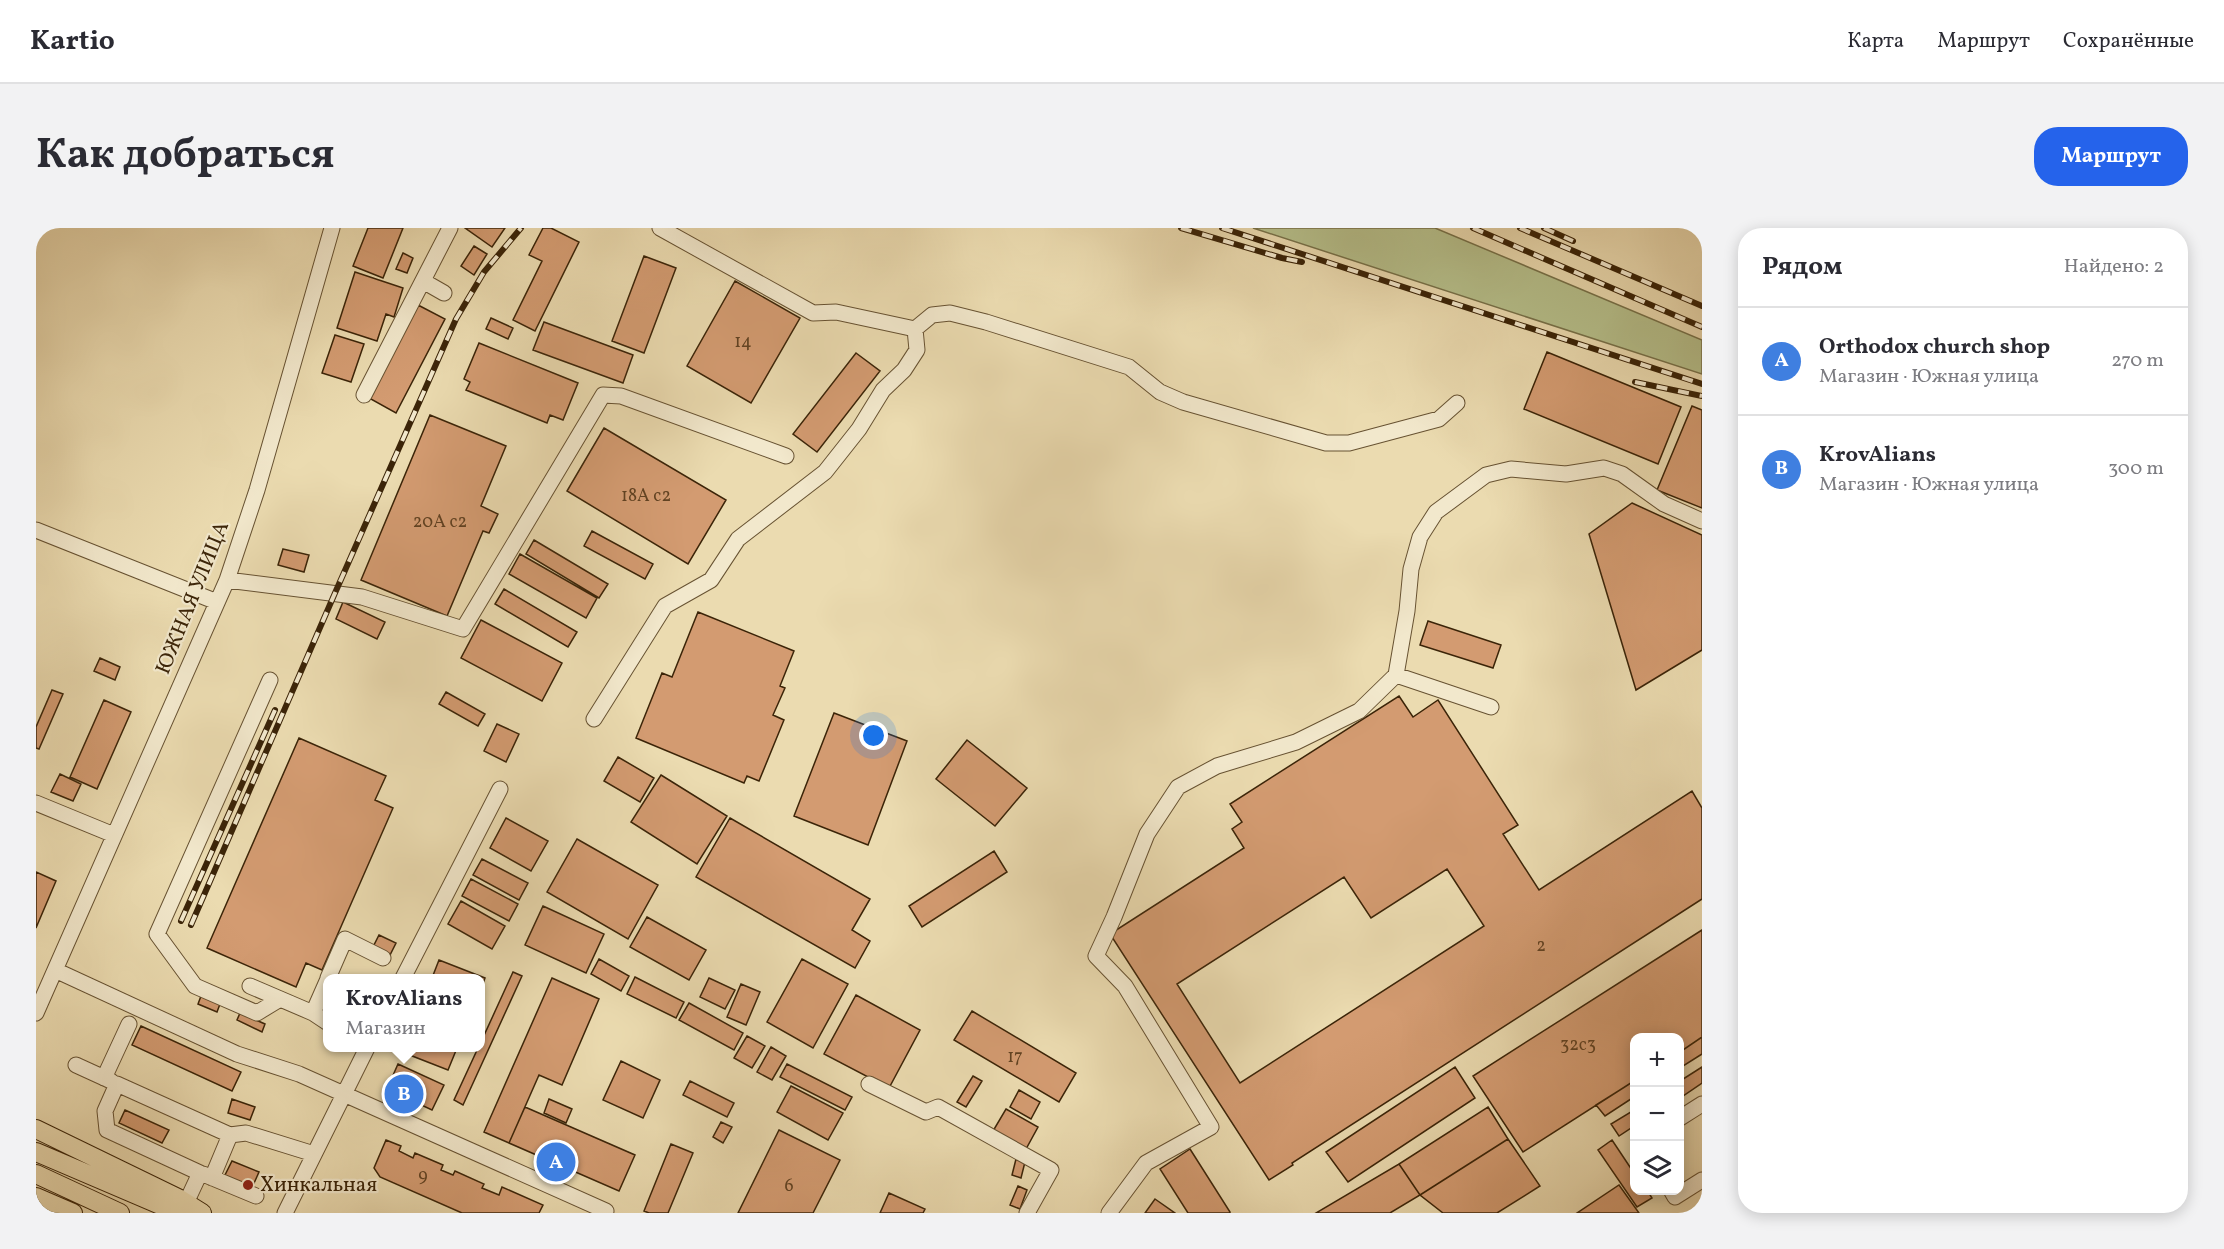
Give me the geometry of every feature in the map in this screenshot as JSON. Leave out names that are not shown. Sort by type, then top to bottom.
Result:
[{"type":"main road","points":[[36,1129],[189,1210]]},
{"type":"main road","points":[[36,1152],[189,1210]]},
{"type":"main road","points":[[36,1174],[120,1213]]},
{"type":"main road","points":[[36,1197],[73,1213]]},
{"type":"street","name":"ЮЖНАЯ УЛИЦА","points":[[36,1013],[227,579],[257,490],[332,228]]},
{"type":"street","points":[[364,395],[450,228]]},
{"type":"street","points":[[660,228],[813,313],[836,312],[915,329]]},
{"type":"street","points":[[423,281],[444,293]]},
{"type":"street","points":[[915,329],[932,315],[950,313],[986,322],[1129,367],[1161,392],[1183,402],[1326,443],[1349,442],[1439,419],[1457,403]]},
{"type":"street","points":[[594,719],[665,606],[711,580],[738,539],[825,472],[859,429],[883,390],[904,370],[917,350],[915,329]]},
{"type":"street","points":[[227,579],[362,597],[462,629],[603,395],[621,396],[786,456]]},
{"type":"street","points":[[1109,1213],[1146,1163],[1211,1127],[1125,986],[1096,956],[1147,834],[1178,787],[1217,766],[1296,742],[1359,711],[1396,675],[1407,611],[1411,569],[1420,537],[1436,512],[1486,475],[1511,469],[1566,474],[1604,468],[1622,474],[1664,504],[1702,521]]},
{"type":"street","points":[[36,530],[217,602]]},
{"type":"street","points":[[1396,675],[1491,707]]},
{"type":"street","points":[[270,680],[157,934],[195,986],[257,1012],[280,999]]},
{"type":"street","points":[[405,974],[500,789]]},
{"type":"street","points":[[36,803],[114,835]]},
{"type":"street","points":[[330,974],[345,939],[383,958]]},
{"type":"street","points":[[55,970],[237,1054],[299,1074],[606,1211]]},
{"type":"street","points":[[250,986],[313,1013],[323,1020]]},
{"type":"street","points":[[313,1013],[323,990]]},
{"type":"street","points":[[129,1024],[110,1081],[105,1111],[106,1131],[256,1196]]},
{"type":"street","points":[[285,1213],[364,1052]]},
{"type":"street","points":[[76,1065],[230,1135],[246,1133],[314,1154]]},
{"type":"street","points":[[869,1084],[926,1112],[938,1107],[1051,1170],[1027,1213]]},
{"type":"street","points":[[1684,1115],[1702,1104]]},
{"type":"street","points":[[189,1210],[206,1175],[230,1135]]},
{"type":"street","points":[[1684,1191],[1702,1180]]},
{"type":"green space","points":[[1253,228],[1435,228],[1702,340],[1702,374]]},
{"type":"building","points":[[368,228],[403,228],[383,278],[353,266]]},
{"type":"building","points":[[465,228],[505,228],[492,247]]},
{"type":"building","points":[[543,228],[551,228],[579,242],[535,331],[513,320],[542,261],[529,255]]},
{"type":"building","points":[[474,246],[487,254],[474,275],[461,266]]},
{"type":"building","points":[[403,253],[413,258],[407,273],[396,269]]},
{"type":"building","points":[[644,256],[676,268],[644,353],[612,341]]},
{"type":"building","points":[[355,272],[403,288],[394,317],[386,314],[377,341],[337,328]]},
{"type":"building","points":[[735,281],[800,318],[751,403],[687,366]]},
{"type":"building","points":[[418,305],[445,319],[396,413],[369,398]]},
{"type":"building","points":[[491,318],[513,328],[508,339],[486,329]]},
{"type":"building","points":[[544,322],[633,355],[623,383],[533,350]]},
{"type":"building","points":[[335,335],[364,344],[351,382],[322,373]]},
{"type":"building","points":[[479,343],[578,383],[563,420],[550,415],[547,423],[466,390],[470,382],[464,379]]},
{"type":"building","points":[[1547,352],[1681,407],[1658,464],[1524,409]]},
{"type":"building","points":[[856,353],[880,371],[817,452],[793,434]]},
{"type":"building","points":[[1692,406],[1702,410],[1702,508],[1657,490]]},
{"type":"building","points":[[430,415],[506,446],[481,506],[498,514],[489,533],[483,531],[447,616],[361,580]]},
{"type":"building","points":[[604,428],[726,500],[688,564],[567,491]]},
{"type":"building","points":[[1632,503],[1702,535],[1702,650],[1636,690],[1589,534]]},
{"type":"building","points":[[592,531],[653,564],[645,579],[584,546]]},
{"type":"building","points":[[534,540],[608,584],[599,598],[526,554]]},
{"type":"building","points":[[283,549],[309,555],[304,572],[278,565]]},
{"type":"building","points":[[520,554],[597,598],[586,618],[509,574]]},
{"type":"building","points":[[504,589],[577,632],[568,647],[495,604]]},
{"type":"building","points":[[343,602],[385,622],[377,639],[336,619]]},
{"type":"building","points":[[698,612],[794,651],[780,686],[785,688],[773,715],[784,720],[759,781],[747,776],[744,783],[636,738],[662,673],[672,677]]},
{"type":"building","points":[[481,620],[562,663],[542,701],[461,658]]},
{"type":"building","points":[[1428,621],[1501,645],[1493,668],[1420,645]]},
{"type":"building","points":[[100,658],[120,667],[115,680],[94,671]]},
{"type":"building","points":[[52,690],[63,694],[39,749],[36,748],[36,727]]},
{"type":"building","points":[[446,692],[485,714],[478,726],[439,704]]},
{"type":"building","points":[[1399,696],[1413,717],[1438,700],[1518,825],[1503,834],[1539,890],[1692,791],[1702,808],[1702,899],[1269,1180],[1110,934],[1244,848],[1232,829],[1242,822],[1230,804]],"holes":[[[1447,869],[1484,926],[1240,1083],[1177,984],[1344,877],[1371,918]]]},
{"type":"building","points":[[104,700],[131,712],[97,789],[70,777]]},
{"type":"building","points":[[834,713],[907,741],[868,845],[794,816]]},
{"type":"building","points":[[497,724],[519,734],[506,762],[484,751]]},
{"type":"building","points":[[299,738],[386,776],[375,800],[393,808],[322,970],[306,963],[296,987],[207,948]]},
{"type":"building","points":[[967,740],[1027,788],[995,826],[936,779]]},
{"type":"building","points":[[618,757],[654,778],[640,802],[604,781]]},
{"type":"building","points":[[60,774],[81,784],[73,801],[51,792]]},
{"type":"building","points":[[661,775],[727,816],[697,864],[631,822]]},
{"type":"building","points":[[506,818],[548,841],[531,871],[490,848]]},
{"type":"building","points":[[730,818],[870,899],[852,930],[870,941],[855,968],[696,877]]},
{"type":"building","points":[[577,839],[658,885],[628,939],[547,892]]},
{"type":"building","points":[[994,851],[1007,872],[922,927],[909,906]]},
{"type":"building","points":[[482,859],[528,883],[519,900],[473,875]]},
{"type":"building","points":[[36,872],[56,881],[36,928]]},
{"type":"building","points":[[471,879],[518,904],[509,921],[462,896]]},
{"type":"building","points":[[461,901],[505,926],[492,949],[448,924]]},
{"type":"building","points":[[543,906],[604,934],[586,973],[525,945]]},
{"type":"building","points":[[647,917],[706,950],[689,980],[630,947]]},
{"type":"building","points":[[1702,930],[1702,1037],[1684,1049],[1684,1033],[1630,1033],[1630,1084],[1523,1152],[1473,1076]]},
{"type":"building","points":[[379,935],[396,943],[390,955],[373,947]]},
{"type":"building","points":[[599,959],[629,976],[621,991],[591,974]]},
{"type":"building","points":[[802,959],[848,984],[813,1048],[767,1022]]},
{"type":"building","points":[[439,960],[475,974],[434,974]]},
{"type":"building","points":[[513,972],[522,976],[463,1105],[454,1100],[476,1052],[485,1052],[485,1033]]},
{"type":"building","points":[[635,977],[684,1002],[676,1018],[627,994]]},
{"type":"building","points":[[552,978],[599,999],[562,1085],[539,1075],[509,1143],[484,1132]]},
{"type":"building","points":[[709,978],[735,990],[725,1009],[700,997]]},
{"type":"building","points":[[741,984],[760,992],[746,1025],[727,1017]]},
{"type":"building","points":[[856,995],[920,1030],[889,1088],[824,1054]]},
{"type":"building","points":[[201,996],[220,1004],[217,1012],[198,1004]]},
{"type":"building","points":[[689,1003],[743,1033],[734,1050],[679,1020]]},
{"type":"building","points":[[972,1011],[1076,1073],[1059,1102],[954,1040]]},
{"type":"building","points":[[240,1013],[265,1024],[262,1032],[237,1020]]},
{"type":"building","points":[[141,1026],[241,1072],[232,1091],[132,1045]]},
{"type":"building","points":[[747,1036],[765,1046],[752,1068],[734,1058]]},
{"type":"building","points":[[1702,1037],[1702,1054],[1684,1065],[1684,1049]]},
{"type":"building","points":[[771,1047],[786,1056],[772,1080],[757,1072]]},
{"type":"building","points":[[402,1052],[455,1052],[448,1070]]},
{"type":"building","points":[[621,1061],[660,1080],[643,1118],[603,1100]]},
{"type":"building","points":[[398,1064],[444,1085],[432,1110],[387,1089]]},
{"type":"building","points":[[787,1064],[852,1097],[845,1110],[780,1077]]},
{"type":"building","points":[[1455,1067],[1475,1098],[1348,1182],[1326,1152]]},
{"type":"building","points":[[1702,1067],[1702,1083],[1684,1095],[1684,1078]]},
{"type":"building","points":[[973,1076],[982,1081],[966,1107],[957,1102]]},
{"type":"building","points":[[690,1081],[734,1103],[727,1117],[683,1095]]},
{"type":"building","points":[[1630,1084],[1630,1100],[1605,1116],[1596,1105]]},
{"type":"building","points":[[791,1086],[843,1113],[828,1140],[777,1112]]},
{"type":"building","points":[[1019,1090],[1040,1102],[1031,1119],[1010,1107]]},
{"type":"building","points":[[232,1099],[255,1107],[250,1120],[228,1113]]},
{"type":"building","points":[[549,1099],[572,1109],[566,1123],[544,1113]]},
{"type":"building","points":[[525,1107],[635,1155],[619,1191],[509,1143]]},
{"type":"building","points":[[1488,1107],[1508,1139],[1420,1195],[1399,1164]]},
{"type":"building","points":[[1006,1109],[1038,1127],[1026,1149],[993,1131]]},
{"type":"building","points":[[125,1110],[169,1130],[162,1143],[119,1123]]},
{"type":"building","points":[[1630,1112],[1630,1129],[1619,1136],[1611,1124]]},
{"type":"building","points":[[721,1122],[732,1127],[723,1143],[713,1137]]},
{"type":"building","points":[[779,1130],[840,1160],[813,1213],[738,1213]]},
{"type":"building","points":[[1508,1139],[1540,1186],[1497,1213],[1443,1213],[1420,1195]]},
{"type":"building","points":[[386,1140],[401,1146],[399,1151],[413,1158],[415,1153],[443,1165],[441,1170],[453,1175],[455,1171],[484,1184],[482,1188],[499,1195],[502,1187],[543,1205],[539,1213],[462,1213],[380,1177],[374,1168]]},
{"type":"building","points":[[1612,1140],[1630,1167],[1630,1195],[1650,1195],[1652,1198],[1637,1207],[1598,1150]]},
{"type":"building","points":[[671,1144],[693,1153],[668,1213],[649,1213],[644,1211]]},
{"type":"building","points":[[1190,1149],[1230,1213],[1188,1213],[1160,1169]]},
{"type":"building","points":[[1016,1159],[1025,1162],[1021,1178],[1012,1175]]},
{"type":"building","points":[[232,1161],[259,1172],[251,1190],[223,1179]]},
{"type":"building","points":[[1399,1164],[1420,1195],[1390,1213],[1316,1213]]},
{"type":"building","points":[[1619,1185],[1639,1213],[1577,1213]]},
{"type":"building","points":[[1018,1186],[1027,1190],[1020,1209],[1010,1205]]},
{"type":"building","points":[[889,1193],[925,1209],[923,1213],[880,1213]]},
{"type":"building","points":[[1155,1199],[1175,1213],[1145,1213]]},
{"type":"railway","points":[[191,925],[456,319],[484,272],[521,228]]},
{"type":"railway","points":[[1181,228],[1302,262]]},
{"type":"railway","points":[[1222,228],[1702,384]]},
{"type":"railway","points":[[1473,228],[1702,327]]},
{"type":"railway","points":[[1520,228],[1702,306]]},
{"type":"railway","points":[[1544,228],[1573,241]]},
{"type":"railway","points":[[1635,382],[1702,396]]},
{"type":"railway","points":[[181,921],[275,710]]},
{"type":"place","name":"KrovAlians","points":[[404,1094]]},
{"type":"place","name":"Orthodox church shop","points":[[556,1162]]},
{"type":"place","name":"Хинкальная","points":[[248,1185]]}]
